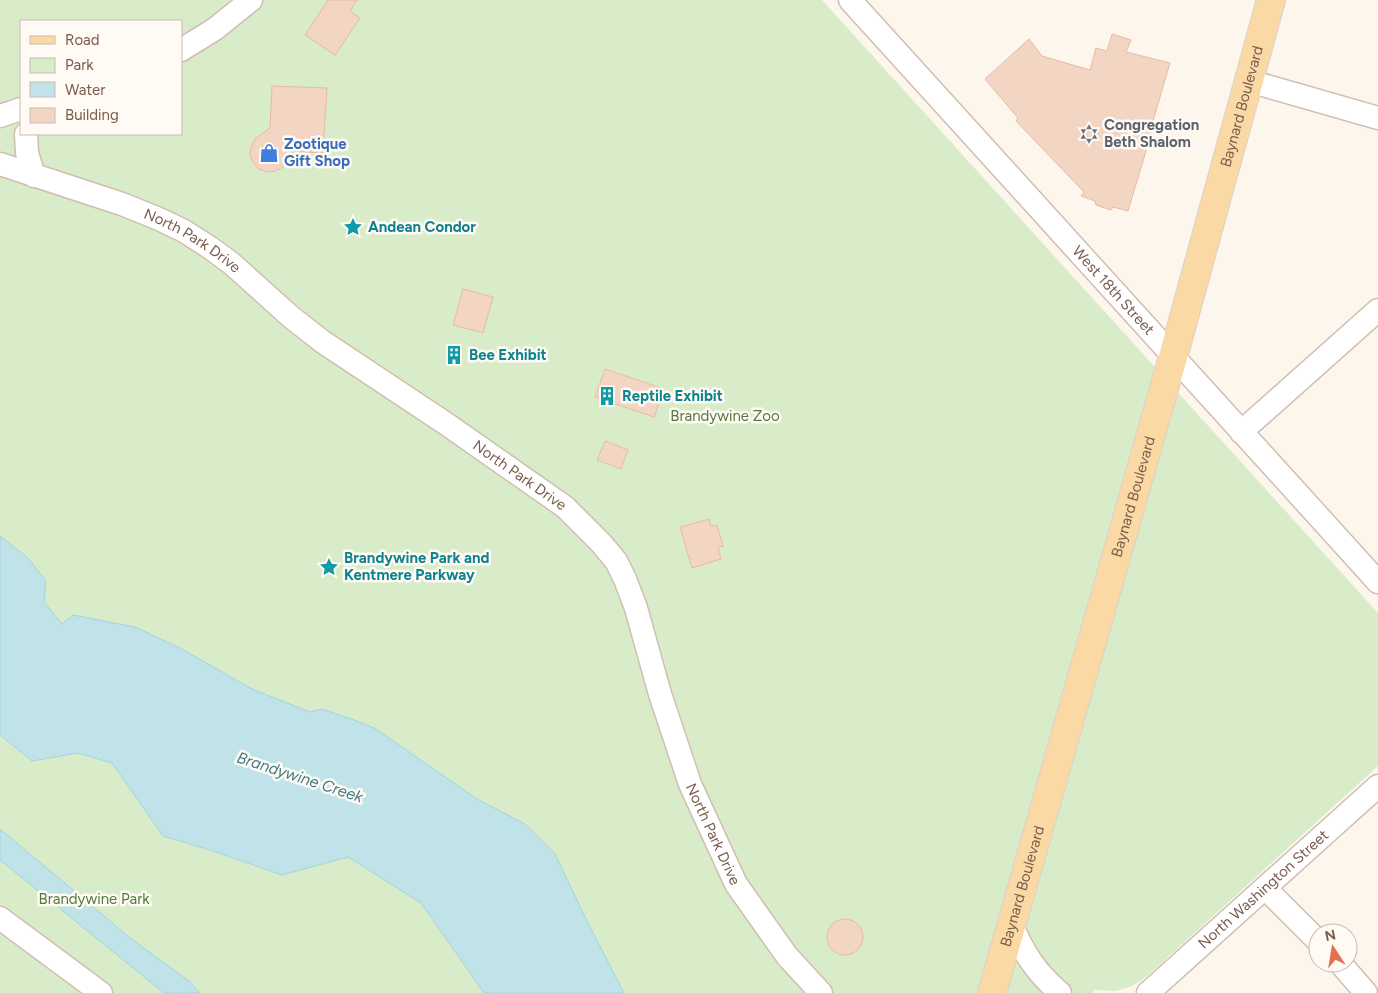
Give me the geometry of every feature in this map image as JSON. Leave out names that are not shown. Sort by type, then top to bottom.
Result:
[{"type":"main road","name":"Baynard Boulevard","points":[[992,993],[1173,357],[1272,0]]},
{"type":"street","points":[[182,49],[216,29],[251,0]]},
{"type":"street","name":"West 18th Street","points":[[850,0],[1378,582]]},
{"type":"street","points":[[1249,81],[1378,118]]},
{"type":"street","points":[[0,116],[20,109]]},
{"type":"street","points":[[26,135],[27,153],[34,176]]},
{"type":"street","name":"North Park Drive","points":[[0,164],[122,204],[184,231],[231,264],[291,317],[323,342],[446,423],[565,507],[601,543],[616,561],[625,579],[636,608],[660,694],[690,784],[736,884],[787,956],[821,993]]},
{"type":"street","points":[[1241,432],[1378,310]]},
{"type":"street","name":"North Washington Street","points":[[1148,993],[1378,786]]},
{"type":"street","points":[[1265,888],[1308,931]]},
{"type":"street","points":[[0,918],[101,993]]},
{"type":"street","points":[[1011,923],[1026,955],[1037,970],[1060,993]]},
{"type":"street","points":[[1349,973],[1366,993]]},
{"type":"green space","name":"Brandywine Zoo","points":[[0,0],[822,0],[1378,613],[1378,766],[1146,977],[1132,986],[1116,991],[1094,990],[1093,993],[624,993],[555,854],[495,810],[376,729],[322,709],[310,712],[252,689],[180,648],[135,627],[62,625],[44,602],[28,558],[0,536]]},
{"type":"green space","name":"Brandywine Park","points":[[0,735],[32,761],[78,753],[112,763],[163,836],[281,875],[348,857],[421,903],[484,993],[0,993]]},
{"type":"water","name":"Brandywine Creek","points":[[0,536],[28,558],[46,581],[44,602],[62,624],[73,615],[135,627],[180,648],[252,689],[310,712],[322,709],[376,729],[477,799],[525,824],[555,854],[624,993],[484,993],[421,903],[348,857],[282,875],[163,836],[112,763],[78,753],[32,761],[0,735]]},
{"type":"water","points":[[0,829],[134,941],[189,981],[200,993],[164,993],[0,860]]},
{"type":"building","points":[[328,0],[357,0],[350,11],[360,18],[335,55],[305,35]]},
{"type":"building","name":"Congregation Beth Shalom","points":[[1112,34],[1131,40],[1126,52],[1170,63],[1128,211],[1113,207],[1111,210],[1096,205],[1095,201],[1081,196],[1084,192],[1016,121],[1018,118],[985,79],[1029,39],[1042,56],[1090,70],[1096,48],[1107,51]]},
{"type":"building","points":[[272,86],[327,88],[323,153],[294,151],[283,167],[276,171],[267,172],[259,169],[253,163],[250,155],[255,139],[270,128]]},
{"type":"building","points":[[463,289],[493,297],[483,333],[453,325]]},
{"type":"building","points":[[605,369],[664,389],[654,417],[595,397]]},
{"type":"building","points":[[605,441],[628,450],[621,469],[597,460]]},
{"type":"building","points":[[709,519],[711,526],[717,525],[723,546],[718,547],[721,559],[692,568],[680,527]]},
{"type":"building","points":[[845,919],[852,920],[858,924],[862,930],[862,944],[858,950],[852,954],[845,955],[838,954],[832,950],[828,944],[827,937],[828,930],[832,924],[838,920]]},
{"type":"place","name":"Congregation Beth Shalom","points":[[1089,134]]},
{"type":"place","name":"Zootique Gift Shop","points":[[269,153]]},
{"type":"place","name":"Andean Condor","points":[[353,227]]},
{"type":"place","name":"Bee Exhibit","points":[[454,355]]},
{"type":"place","name":"Reptile Exhibit","points":[[607,396]]},
{"type":"place","name":"Brandywine Park and Kentmere Parkway","points":[[329,567]]}]
